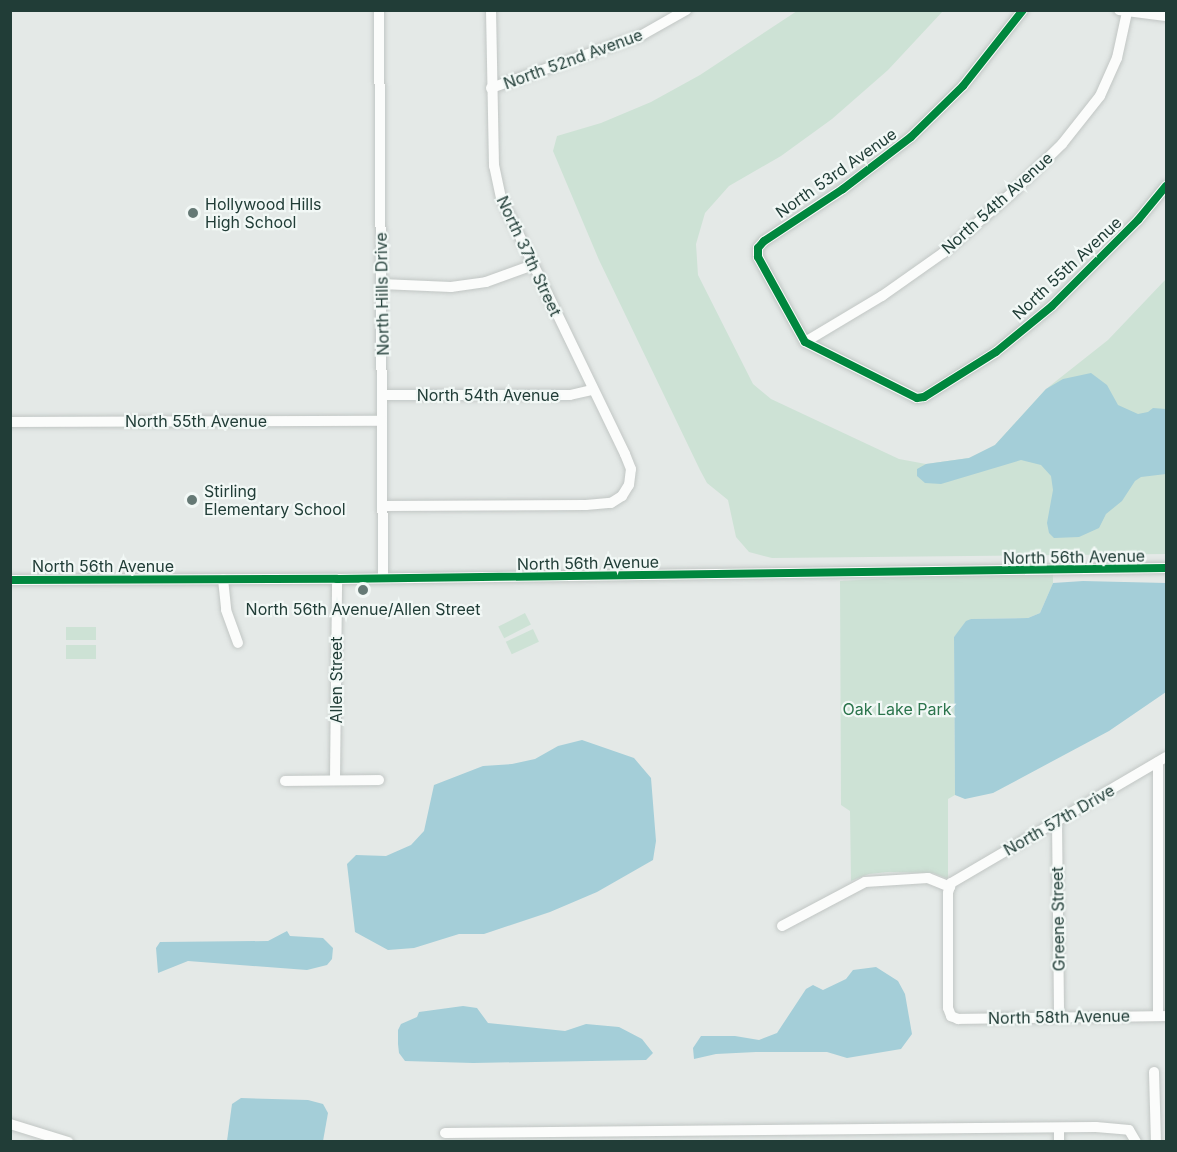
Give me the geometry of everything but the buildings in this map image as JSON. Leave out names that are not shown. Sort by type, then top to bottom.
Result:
[{"type":"street","name":"North Hills Drive","points":[[379,10],[383,578]]},
{"type":"street","name":"North 37th Street","points":[[383,506],[611,503],[622,496],[629,485],[630,469],[625,453],[592,390],[501,198],[494,166],[491,10]]},
{"type":"street","name":"North 52nd Avenue","points":[[491,88],[642,35],[686,10]]},
{"type":"street","name":"North 53rd Avenue","points":[[805,342],[758,257],[758,248],[764,241],[843,189],[911,137],[963,86],[1023,10]]},
{"type":"street","points":[[1123,11],[1167,16]]},
{"type":"street","name":"North 54th Avenue","points":[[805,342],[846,320],[943,253],[1013,192],[1062,144],[1100,96],[1117,58],[1123,11]]},
{"type":"street","name":"North 55th Avenue","points":[[805,342],[917,398],[924,397],[996,352],[1052,306],[1138,220],[1167,186]]},
{"type":"street","points":[[381,284],[451,287],[486,282],[533,265]]},
{"type":"street","name":"North 54th Avenue","points":[[383,395],[570,395],[592,390]]},
{"type":"street","name":"North 55th Avenue","points":[[10,422],[382,421]]},
{"type":"street","name":"North 56th Avenue","points":[[10,580],[337,579],[1167,568]]},
{"type":"street","points":[[223,579],[225,610],[238,643]]},
{"type":"street","name":"Allen Street","points":[[335,780],[337,579]]},
{"type":"street","points":[[1162,759],[1162,1016]]},
{"type":"street","name":"North 57th Drive","points":[[951,885],[1162,759]]},
{"type":"street","points":[[285,781],[379,780]]},
{"type":"street","name":"Greene Street","points":[[1057,820],[1059,1017]]},
{"type":"street","points":[[782,926],[865,882],[928,878],[951,885]]},
{"type":"street","name":"North 58th Avenue","points":[[951,885],[948,1008],[951,1016],[958,1018],[1162,1016]]},
{"type":"street","points":[[1154,1072],[1156,1142]]},
{"type":"street","points":[[10,1124],[68,1142]]},
{"type":"street","points":[[445,1133],[497,1137],[829,1136],[905,1129],[1096,1126],[1129,1130],[1136,1142]]},
{"type":"street","points":[[1059,1128],[1059,1142]]},
{"type":"street","points":[[904,1142],[905,1129]]},
{"type":"street","points":[[966,1129],[967,1142]]},
{"type":"green space","points":[[797,11],[943,11],[888,70],[832,119],[781,156],[729,186],[705,213],[696,244],[698,275],[753,384],[771,399],[899,459],[926,464],[969,458],[995,445],[1046,389],[1108,340],[1166,279],[1166,554],[772,558],[749,552],[736,537],[728,500],[707,483],[700,470],[599,260],[553,151],[557,136],[601,123],[651,102],[700,75]]},
{"type":"green space","name":"Oak Lake Park","points":[[1053,574],[1053,583],[1040,613],[1028,618],[971,619],[954,637],[955,795],[948,799],[948,879],[933,873],[888,872],[869,874],[851,881],[850,811],[841,805],[840,581],[921,576]]},
{"type":"green space","points":[[525,613],[531,625],[504,638],[498,627]]},
{"type":"green space","points":[[66,627],[96,627],[96,640],[66,640]]},
{"type":"green space","points":[[533,629],[539,642],[512,654],[506,642]]},
{"type":"green space","points":[[66,645],[96,645],[96,659],[66,659]]},
{"type":"water","points":[[1091,373],[1107,385],[1118,405],[1138,414],[1148,412],[1153,408],[1166,409],[1166,474],[1141,477],[1135,481],[1122,501],[1106,514],[1099,528],[1079,537],[1054,538],[1049,533],[1047,523],[1053,490],[1051,476],[1041,465],[1021,460],[941,484],[925,483],[917,476],[917,469],[926,464],[969,458],[995,445],[1046,389],[1063,379]]},
{"type":"water","points":[[1083,581],[1166,583],[1166,692],[1109,731],[993,793],[965,799],[955,795],[954,637],[966,621],[971,619],[1028,618],[1040,613],[1053,583]]},
{"type":"water","points":[[582,740],[634,758],[651,778],[656,841],[653,860],[597,892],[550,912],[484,934],[459,934],[414,948],[388,950],[355,932],[347,864],[356,855],[386,856],[411,845],[424,831],[434,785],[483,766],[512,764],[535,759],[558,746]]},
{"type":"water","points":[[287,931],[290,936],[323,938],[333,948],[332,959],[327,965],[307,970],[188,961],[158,973],[156,948],[160,942],[268,941]]},
{"type":"water","points":[[876,967],[898,981],[905,994],[912,1034],[901,1049],[847,1058],[827,1052],[756,1052],[716,1054],[694,1059],[693,1048],[701,1036],[735,1036],[759,1040],[777,1033],[806,989],[813,985],[823,990],[846,979],[853,970]]},
{"type":"water","points":[[463,1006],[477,1008],[488,1023],[565,1031],[586,1024],[619,1027],[642,1039],[653,1053],[646,1060],[473,1063],[405,1061],[399,1053],[398,1044],[398,1030],[401,1024],[417,1017],[419,1012]]},
{"type":"water","points":[[241,1098],[308,1100],[323,1104],[328,1113],[323,1141],[227,1141],[232,1104]]},
{"type":"cycle path","points":[[1023,10],[963,86],[911,137],[843,189],[764,241],[758,248],[758,257],[805,342],[917,398],[924,397],[996,352],[1052,306],[1138,220],[1166,186]]},
{"type":"cycle path","points":[[10,580],[337,579],[1166,568]]},
{"type":"place","name":"Hollywood Hills High School","points":[[193,213]]},
{"type":"place","name":"Stirling Elementary School","points":[[192,500]]},
{"type":"place","name":"North 56th Avenue/Allen Street","points":[[363,590]]}]
